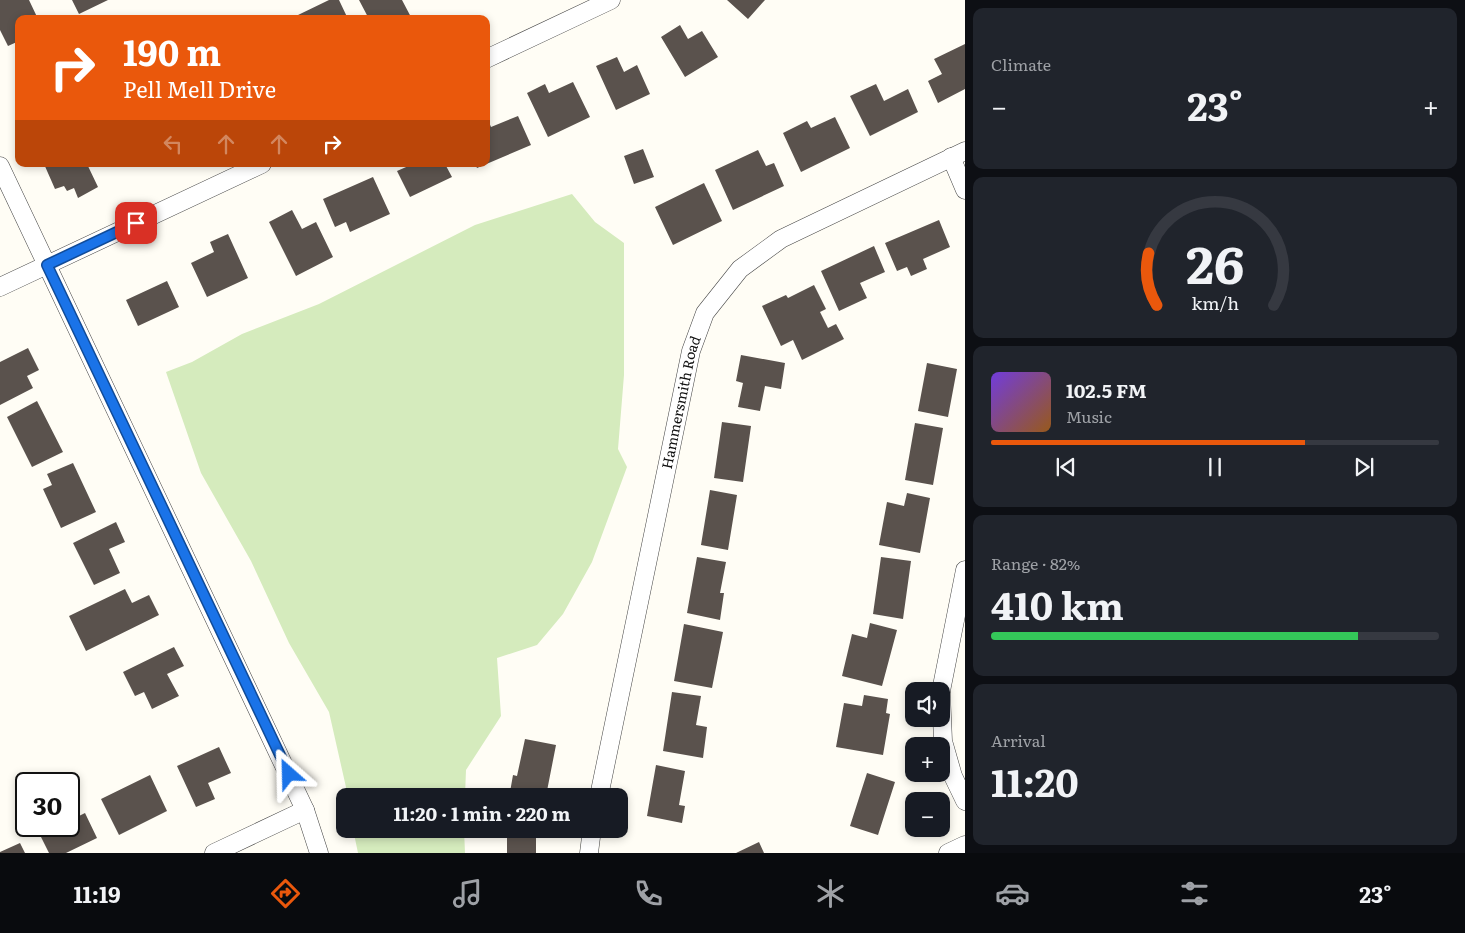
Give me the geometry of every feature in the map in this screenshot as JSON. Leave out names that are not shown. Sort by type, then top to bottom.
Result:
[{"type":"street","points":[[490,56],[611,0]]},
{"type":"street","points":[[958,154],[965,190]]},
{"type":"street","name":"Hammersmith Road","points":[[601,788],[691,351],[705,314],[740,269],[781,239],[958,154]]},
{"type":"street","points":[[0,166],[306,810],[319,853]]},
{"type":"street","points":[[0,287],[256,167]]},
{"type":"street","points":[[943,682],[965,570]]},
{"type":"street","points":[[942,727],[943,742],[953,776],[965,800]]},
{"type":"street","points":[[214,853],[306,810]]},
{"type":"street","points":[[588,853],[590,838]]},
{"type":"street","points":[[948,853],[965,845]]},
{"type":"green space","points":[[572,194],[595,222],[624,243],[624,375],[618,449],[627,467],[592,562],[563,614],[537,645],[497,658],[501,716],[466,770],[465,788],[346,788],[329,712],[289,643],[251,561],[201,473],[166,372],[192,362],[242,334],[319,304],[475,225]]},
{"type":"green space","points":[[355,838],[464,838],[465,853],[358,853]]},
{"type":"building","points":[[0,0],[29,0],[36,15],[15,15],[15,43],[8,46],[0,30]]},
{"type":"building","points":[[72,0],[108,0],[79,14]]},
{"type":"building","points":[[329,0],[339,0],[346,15],[298,15]]},
{"type":"building","points":[[359,0],[402,0],[410,15],[367,15]]},
{"type":"building","points":[[727,0],[765,0],[748,19]]},
{"type":"building","points":[[680,25],[688,39],[702,31],[718,57],[685,77],[661,37]]},
{"type":"building","points":[[965,44],[965,89],[938,103],[928,81],[942,74],[934,59]]},
{"type":"building","points":[[617,57],[624,72],[637,65],[650,94],[616,110],[596,66]]},
{"type":"building","points":[[573,82],[590,117],[548,137],[527,93],[545,84],[549,93]]},
{"type":"building","points":[[876,84],[884,101],[908,89],[918,112],[870,136],[850,96]]},
{"type":"building","points":[[518,116],[531,145],[490,162],[490,125],[491,127]]},
{"type":"building","points":[[835,117],[850,148],[801,172],[783,133],[807,121],[811,128]]},
{"type":"building","points":[[643,149],[654,177],[634,184],[624,156]]},
{"type":"building","points":[[758,150],[766,166],[774,163],[784,186],[733,210],[715,170]]},
{"type":"building","points":[[45,167],[88,167],[98,187],[78,198],[74,188],[67,191],[64,186],[55,189]]},
{"type":"building","points":[[406,167],[447,167],[452,177],[410,197],[397,171]]},
{"type":"building","points":[[373,177],[390,214],[350,232],[346,222],[335,227],[323,199]]},
{"type":"building","points":[[704,183],[722,221],[673,245],[655,207]]},
{"type":"building","points":[[292,210],[302,229],[316,222],[333,257],[296,276],[269,222]]},
{"type":"building","points":[[939,220],[950,247],[923,259],[927,269],[911,276],[907,267],[897,271],[885,243]]},
{"type":"building","points":[[228,234],[248,278],[207,297],[191,263],[214,252],[210,242]]},
{"type":"building","points":[[874,246],[885,272],[860,283],[867,298],[839,311],[821,271]]},
{"type":"building","points":[[167,281],[179,307],[138,326],[126,300]]},
{"type":"building","points":[[814,285],[826,309],[820,312],[828,328],[836,324],[844,339],[802,360],[793,340],[781,346],[762,306],[786,295],[788,298]]},
{"type":"building","points":[[28,348],[39,370],[27,376],[33,388],[0,405],[0,362]]},
{"type":"building","points":[[741,355],[785,363],[781,389],[765,386],[760,411],[738,407],[743,383],[736,381]]},
{"type":"building","points":[[927,363],[957,369],[948,417],[918,411]]},
{"type":"building","points":[[37,401],[63,452],[32,467],[7,417]]},
{"type":"building","points":[[722,422],[751,426],[743,482],[714,478]]},
{"type":"building","points":[[915,423],[943,428],[933,485],[905,480]]},
{"type":"building","points":[[73,463],[96,512],[61,528],[43,489],[52,485],[47,474]]},
{"type":"building","points":[[710,490],[737,495],[728,550],[701,545]]},
{"type":"building","points":[[907,493],[930,498],[920,553],[879,545],[887,502],[904,506]]},
{"type":"building","points":[[116,522],[125,542],[109,549],[120,573],[94,585],[73,543]]},
{"type":"building","points":[[697,557],[726,562],[720,593],[724,593],[720,620],[687,613]]},
{"type":"building","points":[[881,557],[911,561],[903,619],[873,614]]},
{"type":"building","points":[[125,589],[132,603],[149,595],[159,615],[86,651],[69,616]]},
{"type":"building","points":[[870,623],[897,630],[882,686],[842,676],[852,634],[867,638]]},
{"type":"building","points":[[684,624],[723,632],[712,688],[674,681]]},
{"type":"building","points":[[174,647],[184,666],[167,674],[179,696],[152,709],[144,692],[135,696],[123,672]]},
{"type":"building","points":[[672,692],[701,696],[696,725],[707,727],[703,758],[663,751]]},
{"type":"building","points":[[864,695],[888,699],[886,713],[890,714],[883,755],[836,747],[844,703],[862,706]]},
{"type":"building","points":[[525,739],[556,745],[548,788],[511,788],[513,775],[517,776]]},
{"type":"building","points":[[219,747],[231,773],[208,783],[215,799],[196,807],[177,766]]},
{"type":"building","points":[[656,765],[685,771],[679,805],[685,806],[682,823],[647,816]]},
{"type":"building","points":[[867,773],[895,782],[878,835],[850,826]]},
{"type":"building","points":[[150,775],[167,811],[119,835],[101,799]]},
{"type":"building","points":[[85,813],[97,838],[66,853],[49,853],[41,837],[80,837],[80,816]]},
{"type":"building","points":[[507,838],[536,838],[536,853],[507,853]]},
{"type":"building","points":[[759,842],[764,853],[736,853]]},
{"type":"building","points":[[20,843],[25,853],[0,853],[0,852]]},
{"type":"route","points":[[136,223],[47,265],[289,774]]}]
